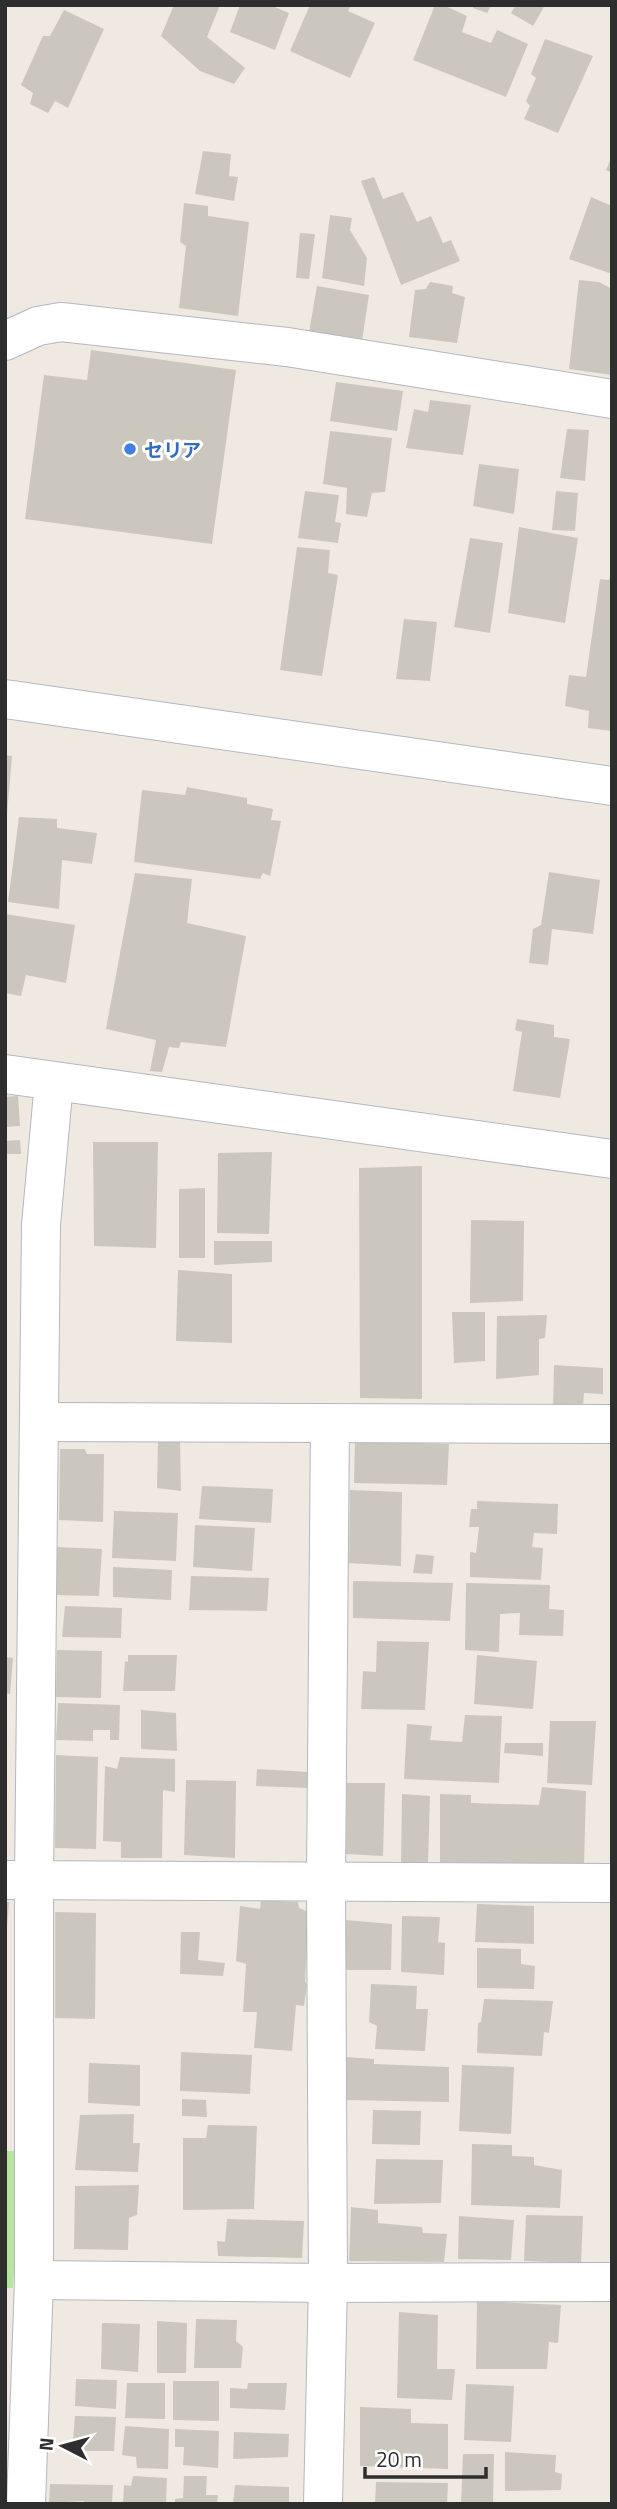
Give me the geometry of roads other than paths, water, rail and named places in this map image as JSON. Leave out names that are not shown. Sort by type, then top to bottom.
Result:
[{"type":"street","points":[[5,341],[38,326],[61,323],[287,347],[612,399]]},
{"type":"street","points":[[5,699],[612,786]]},
{"type":"street","points":[[5,1074],[612,1159]]},
{"type":"street","points":[[26,2504],[34,2280],[20,1880],[39,1422],[41,1225],[54,1082]]},
{"type":"street","points":[[39,1422],[612,1424]]},
{"type":"street","points":[[323,2504],[328,2283],[326,1881],[330,1423]]},
{"type":"street","points":[[20,1880],[612,1883]]},
{"type":"street","points":[[34,2280],[612,2282]]},
{"type":"place","name":"セリア","points":[[130,449]]}]
